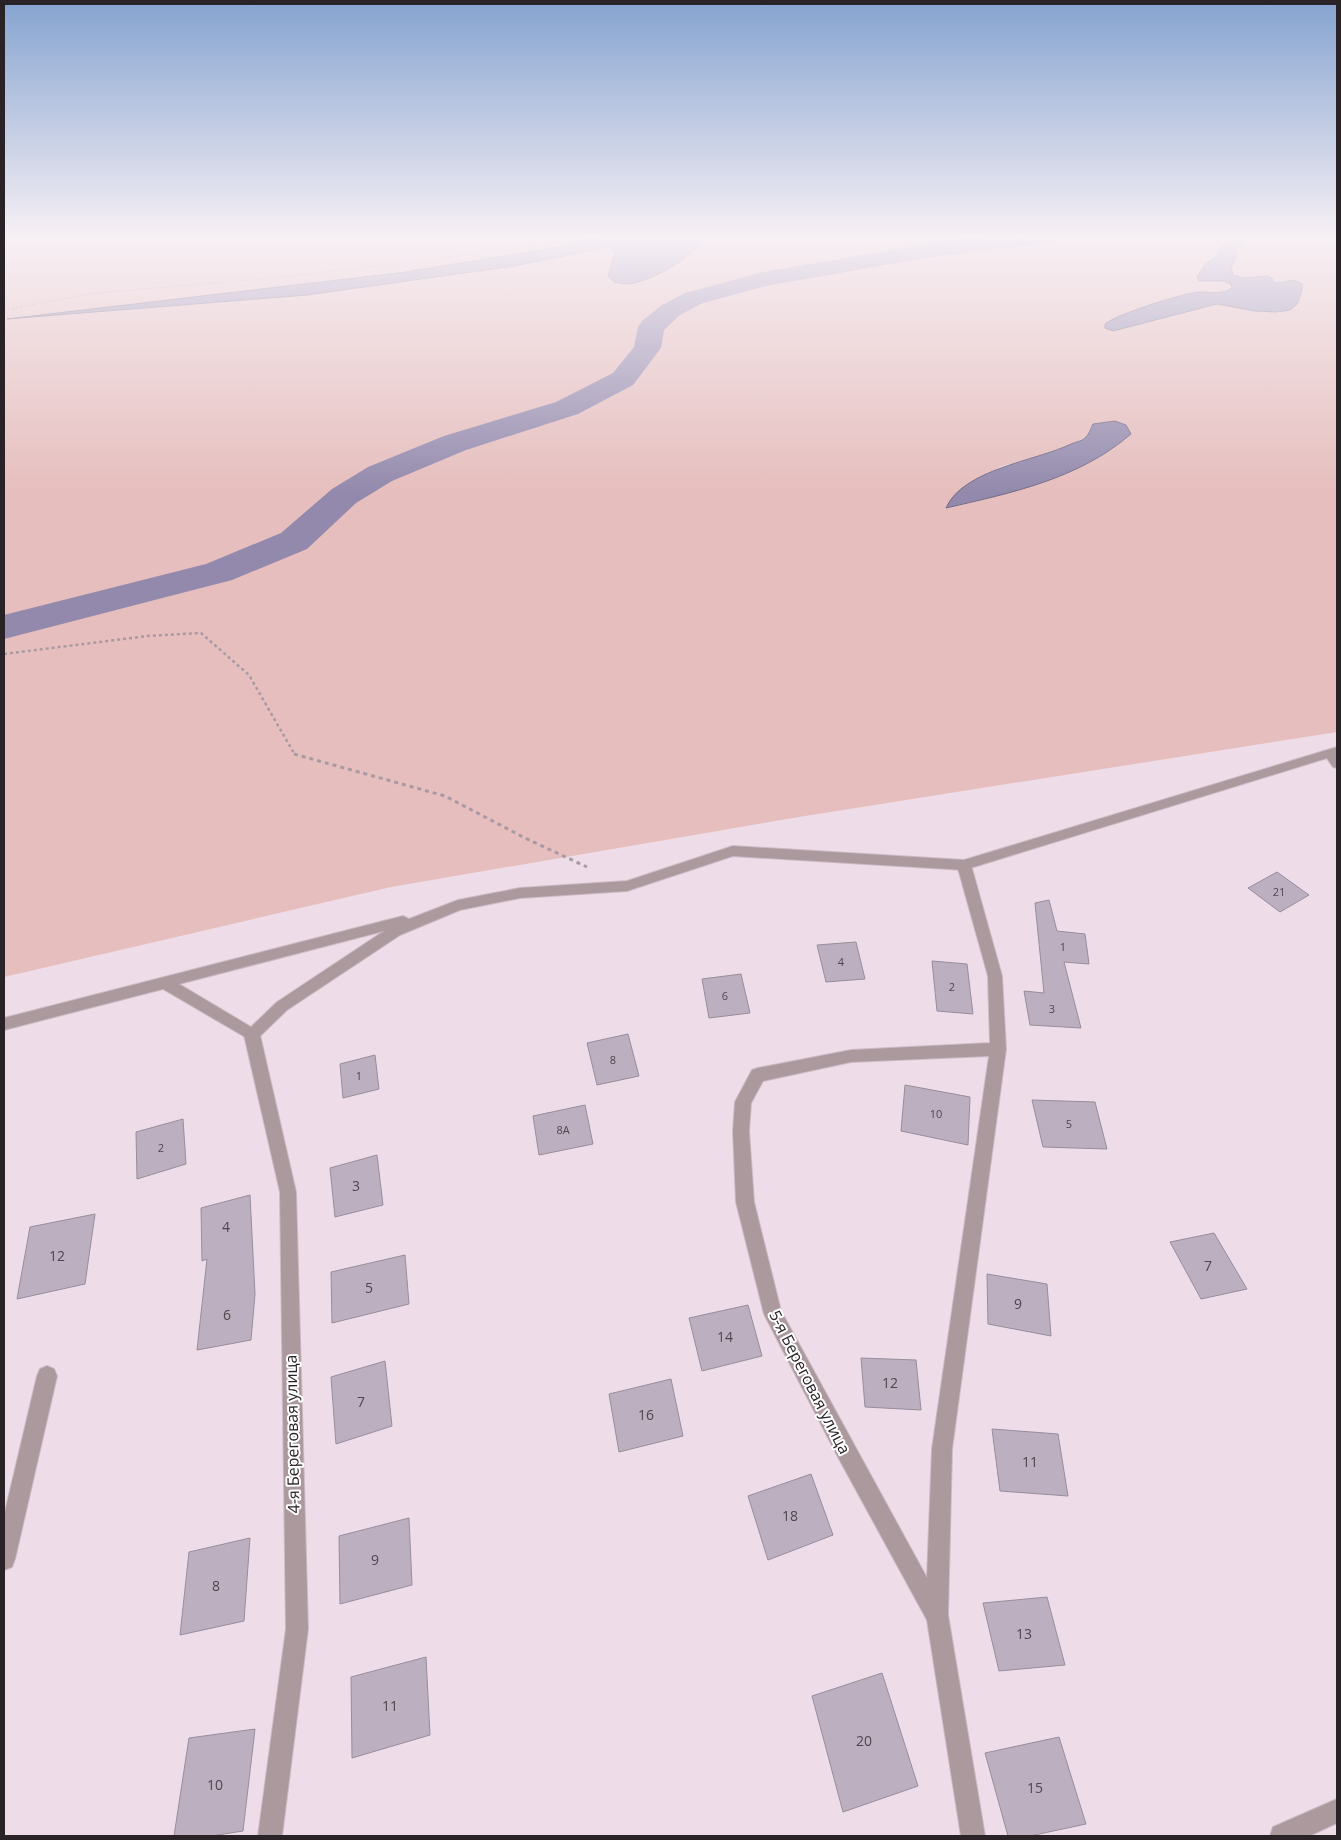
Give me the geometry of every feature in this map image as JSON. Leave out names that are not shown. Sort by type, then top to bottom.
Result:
[{"type":"street","points":[[163,982],[252,1035],[282,1006],[395,931],[458,905],[520,893],[627,886],[733,851],[964,865],[1335,756]]},
{"type":"street","name":"5-я Береговая улица","points":[[964,865],[995,976],[998,1048],[942,1449],[936,1615],[973,1836]]},
{"type":"street","points":[[4,1024],[443,911]]},
{"type":"street","name":"4-я Береговая улица","points":[[252,1035],[288,1192],[297,1629],[270,1836]]},
{"type":"street","name":"5-я Береговая улица","points":[[936,1615],[773,1314],[745,1202],[741,1131],[743,1102],[758,1074],[851,1056],[998,1048]]},
{"type":"street","points":[[4,1559],[47,1376]]},
{"type":"street","points":[[1282,1836],[1337,1811]]},
{"type":"path","points":[[4,654],[147,636],[201,633],[249,675],[296,756],[445,796],[525,838],[627,886]]},
{"type":"shaded area","points":[[4,322],[1114,322],[1124,328],[1149,322],[1337,322],[1337,732],[805,816],[391,887],[4,977]],"holes":[[[1086,437],[1119,444],[1078,467],[1036,484],[947,508],[966,486],[1002,466],[1057,451]]]},
{"type":"shaded area","points":[[1109,322],[1148,322],[1113,331],[1105,328],[1105,324]]},
{"type":"shaded area","points":[[1115,421],[1126,425],[1131,434],[1089,462],[1067,473],[1019,490],[946,508],[955,495],[968,484],[984,475],[1082,440],[1088,435],[1093,424]]},
{"type":"building","points":[[1277,872],[1309,895],[1280,912],[1248,888]]},
{"type":"building","points":[[1049,900],[1057,931],[1085,934],[1089,964],[1064,962],[1081,1028],[1030,1025],[1024,991],[1044,993],[1035,903]]},
{"type":"building","points":[[856,942],[865,979],[826,982],[817,945]]},
{"type":"building","points":[[932,961],[967,964],[973,1014],[937,1011]]},
{"type":"building","points":[[741,974],[750,1013],[709,1018],[702,979]]},
{"type":"building","points":[[628,1034],[639,1076],[597,1085],[587,1043]]},
{"type":"building","points":[[375,1055],[379,1089],[343,1098],[340,1064]]},
{"type":"building","points":[[905,1085],[970,1097],[968,1145],[901,1131]]},
{"type":"building","points":[[1032,1100],[1095,1102],[1107,1149],[1043,1147]]},
{"type":"building","points":[[585,1105],[593,1144],[539,1155],[533,1116]]},
{"type":"building","points":[[183,1119],[186,1164],[137,1179],[136,1132]]},
{"type":"building","points":[[377,1155],[383,1205],[335,1217],[330,1168]]},
{"type":"building","points":[[250,1195],[255,1294],[251,1340],[197,1350],[207,1259],[202,1261],[201,1208]]},
{"type":"building","points":[[95,1214],[85,1284],[17,1299],[30,1227]]},
{"type":"building","points":[[1214,1233],[1247,1289],[1201,1299],[1170,1242]]},
{"type":"building","points":[[405,1255],[409,1304],[332,1323],[331,1272]]},
{"type":"building","points":[[987,1274],[1047,1284],[1051,1336],[988,1324]]},
{"type":"building","points":[[748,1305],[762,1356],[702,1371],[689,1318]]},
{"type":"building","points":[[861,1358],[916,1360],[921,1410],[865,1407]]},
{"type":"building","points":[[385,1361],[392,1426],[336,1444],[331,1377]]},
{"type":"building","points":[[671,1379],[683,1436],[619,1452],[609,1394]]},
{"type":"building","points":[[992,1429],[1058,1434],[1068,1496],[1000,1491]]},
{"type":"building","points":[[811,1474],[833,1535],[768,1560],[748,1496]]},
{"type":"building","points":[[409,1518],[412,1585],[340,1604],[339,1536]]},
{"type":"building","points":[[250,1538],[244,1621],[180,1635],[189,1552]]},
{"type":"building","points":[[1047,1597],[1065,1665],[999,1671],[983,1603]]},
{"type":"building","points":[[426,1657],[430,1735],[352,1758],[351,1677]]},
{"type":"building","points":[[882,1673],[918,1786],[843,1812],[812,1696]]},
{"type":"building","points":[[255,1729],[243,1831],[211,1836],[174,1836],[189,1738]]},
{"type":"building","points":[[1059,1737],[1086,1824],[1030,1836],[1008,1836],[985,1753]]},
{"type":"waterway","points":[[4,627],[219,572],[294,541],[344,496],[380,474],[455,443],[567,408],[623,379],[647,348],[651,327],[657,322]]}]
